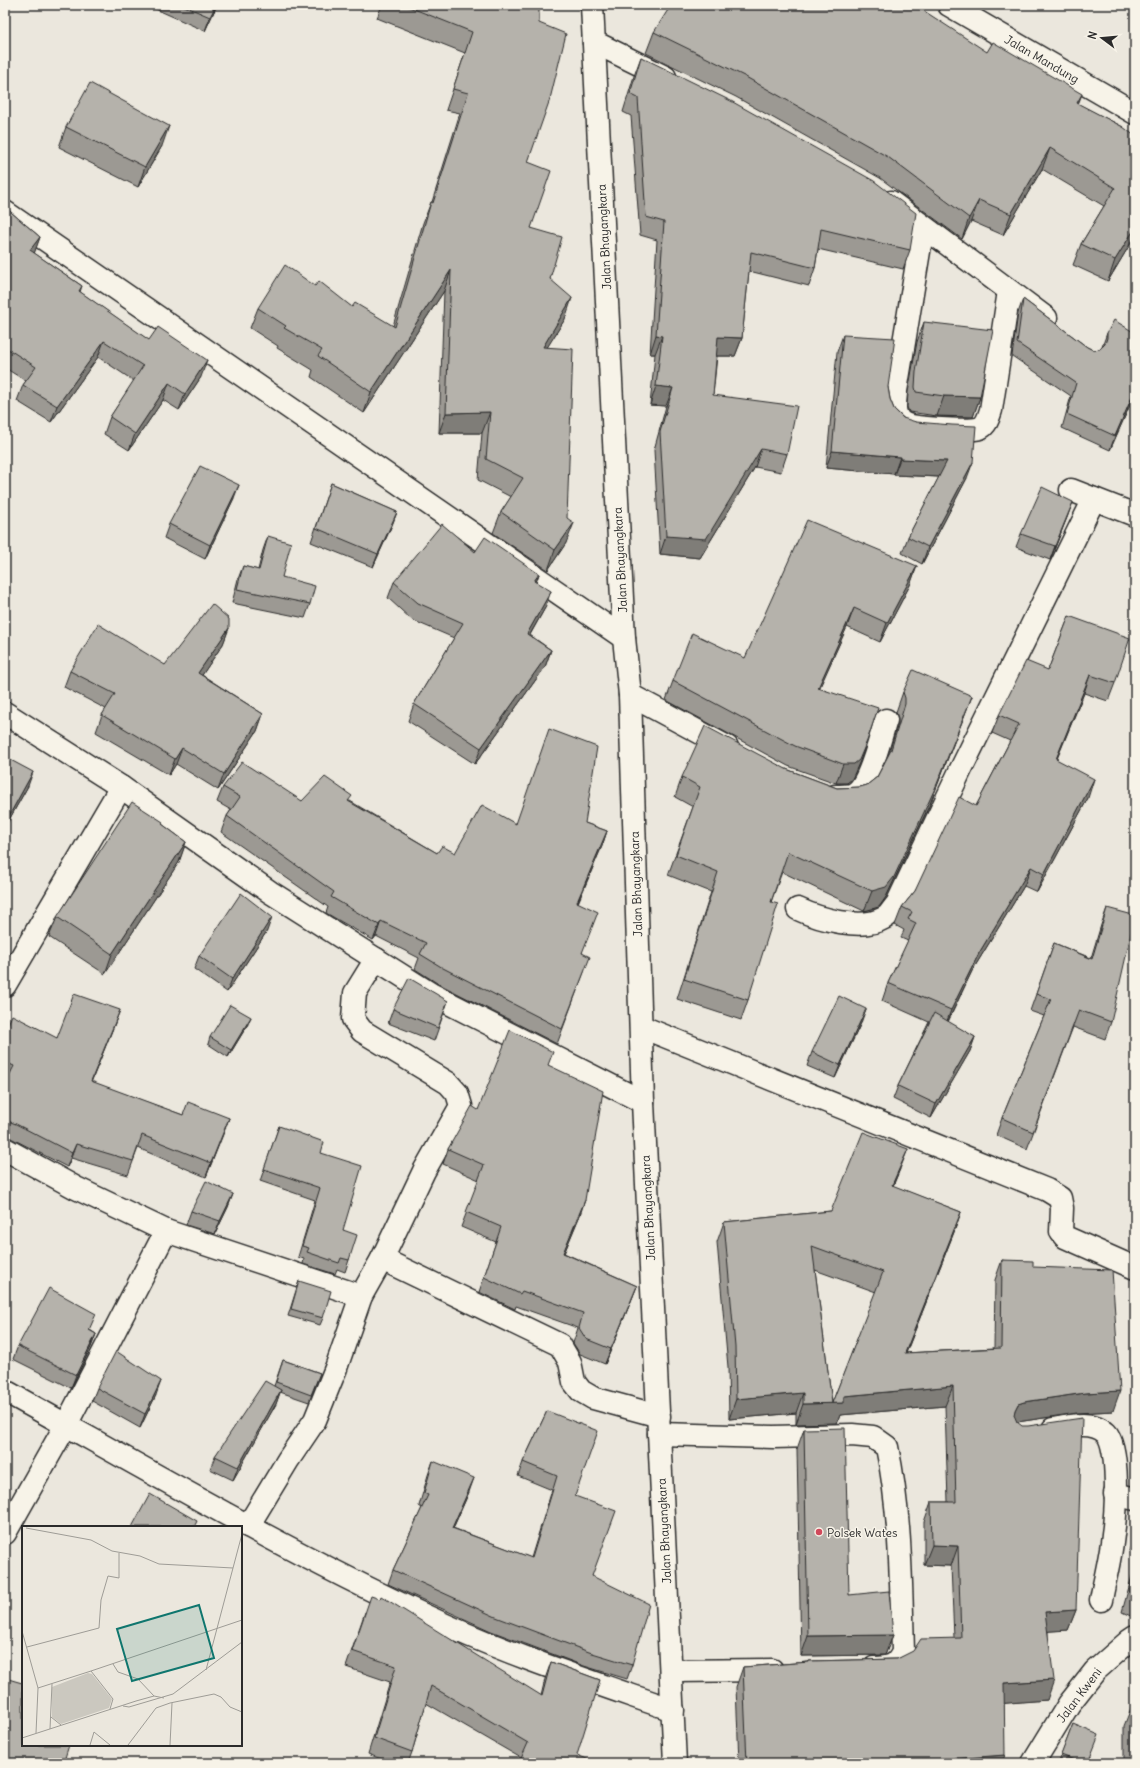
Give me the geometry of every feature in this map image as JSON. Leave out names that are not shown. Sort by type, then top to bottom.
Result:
[{"type":"street","name":"Jalan Bhayangkara","points":[[592,5],[624,638],[630,695],[642,1027],[643,1102],[675,1763]]},
{"type":"street","name":"Jalan Mandung","points":[[949,5],[1135,113]]},
{"type":"street","points":[[594,42],[680,84]]},
{"type":"street","points":[[874,189],[1059,328]]},
{"type":"street","points":[[5,212],[624,638]]},
{"type":"street","points":[[923,227],[896,391],[895,411],[897,417],[902,422],[912,426],[969,429],[981,428],[987,422],[991,410],[1009,291]]},
{"type":"street","points":[[1071,490],[1135,515]]},
{"type":"street","points":[[798,909],[815,916],[848,923],[870,923],[885,918],[897,904],[960,771],[1094,499]]},
{"type":"street","points":[[630,695],[741,755]]},
{"type":"street","points":[[5,713],[121,787],[270,892],[431,994],[643,1102]]},
{"type":"street","points":[[814,789],[834,796],[852,795],[862,787],[872,765],[886,720]]},
{"type":"street","points":[[5,985],[121,787]]},
{"type":"street","points":[[248,1526],[288,1460],[315,1420],[336,1368],[361,1296],[382,1259],[424,1170],[461,1106],[457,1093],[448,1083],[362,1031],[354,1019],[355,993],[376,959]]},
{"type":"street","points":[[642,1027],[1047,1190],[1060,1198],[1062,1208],[1061,1232],[1066,1237],[1135,1268]]},
{"type":"street","points":[[5,1149],[76,1188],[166,1231],[361,1296]]},
{"type":"street","points":[[5,1533],[66,1425],[166,1231]]},
{"type":"street","points":[[382,1259],[560,1345],[570,1362],[574,1382],[580,1391],[593,1398],[659,1425],[773,1436],[852,1435],[873,1438],[887,1447],[894,1480],[901,1581],[903,1652],[899,1661],[889,1667],[852,1668]]},
{"type":"street","points":[[5,1391],[248,1526],[426,1616],[512,1654],[673,1710]]},
{"type":"street","points":[[1034,1432],[1079,1425],[1095,1426],[1106,1432],[1111,1439],[1116,1478],[1125,1497],[1113,1534],[1101,1600]]},
{"type":"street","name":"Jalan Kweni","points":[[1033,1763],[1069,1704],[1095,1671],[1128,1641],[1135,1637]]},
{"type":"street","points":[[671,1671],[792,1670]]},
{"type":"building","points":[[182,5],[216,5],[210,17]]},
{"type":"building","points":[[404,5],[539,5],[539,23],[566,34],[550,99],[528,162],[551,171],[531,228],[562,237],[550,279],[572,298],[543,347],[573,349],[567,518],[574,523],[555,550],[501,512],[523,478],[486,459],[490,412],[446,413],[451,270],[371,392],[318,356],[322,350],[284,328],[286,326],[258,308],[285,265],[315,286],[319,281],[352,307],[355,303],[395,327],[431,202],[433,203],[468,93],[453,89],[472,32]]},
{"type":"building","points":[[671,5],[915,5],[987,52],[993,42],[1082,94],[1077,103],[1123,127],[1135,136],[1135,228],[1115,260],[1081,244],[1115,188],[1050,148],[1011,214],[979,200],[969,218],[888,157],[744,76],[654,32]]},
{"type":"building","points":[[641,57],[731,101],[874,181],[916,213],[910,250],[821,229],[815,268],[751,252],[742,338],[718,337],[713,395],[797,406],[787,454],[761,449],[706,539],[666,536],[660,432],[673,388],[656,386],[662,336],[656,335],[664,222],[646,217],[638,98],[630,94]]},
{"type":"building","points":[[90,83],[169,126],[145,167],[66,127]]},
{"type":"building","points":[[5,207],[40,237],[30,250],[82,286],[79,291],[149,340],[158,327],[207,360],[185,394],[169,383],[135,434],[110,417],[143,366],[104,341],[57,406],[23,385],[36,367],[5,347],[5,317],[9,311],[5,308]]},
{"type":"building","points":[[1023,299],[1093,350],[1100,349],[1105,344],[1107,333],[1114,320],[1135,333],[1135,390],[1115,436],[1067,414],[1076,383],[1017,343]]},
{"type":"building","points":[[924,322],[993,330],[980,397],[944,396],[916,392],[916,372]]},
{"type":"building","points":[[843,335],[895,338],[888,387],[890,399],[894,409],[903,418],[916,422],[976,426],[973,462],[928,547],[908,537],[947,461],[900,459],[900,457],[832,451]]},
{"type":"building","points":[[200,466],[239,485],[210,545],[169,524]]},
{"type":"building","points":[[331,483],[397,512],[378,554],[316,528]]},
{"type":"building","points":[[1042,487],[1073,502],[1055,546],[1021,534]]},
{"type":"building","points":[[807,520],[917,566],[887,623],[854,608],[818,688],[878,708],[859,760],[854,764],[843,764],[795,746],[673,681],[692,633],[745,658]]},
{"type":"building","points":[[442,524],[475,552],[485,537],[539,574],[534,581],[551,591],[527,634],[551,650],[481,748],[414,704],[463,623],[418,603],[394,582]]},
{"type":"building","points":[[268,536],[291,543],[282,577],[315,586],[310,604],[237,589],[243,566],[259,570]]},
{"type":"building","points":[[212,604],[229,619],[229,628],[198,673],[263,714],[224,774],[182,748],[175,759],[102,715],[115,694],[70,671],[98,624],[165,665]]},
{"type":"building","points":[[1069,616],[1130,638],[1115,683],[1090,675],[1056,759],[1094,779],[1044,874],[1031,867],[979,953],[951,1010],[888,983],[916,923],[908,919],[912,912],[902,907],[915,891],[959,797],[976,806],[1019,724],[999,715],[1026,661],[1048,670]]},
{"type":"building","points":[[913,670],[972,696],[937,784],[894,877],[886,887],[872,891],[788,852],[771,902],[778,904],[748,1000],[684,979],[718,872],[676,855],[700,787],[682,777],[705,726],[786,769],[837,788],[860,787],[867,785],[877,777],[891,750],[905,704],[903,692]]},
{"type":"building","points":[[549,729],[597,747],[585,823],[607,831],[577,902],[598,912],[582,953],[590,957],[562,1029],[443,968],[420,954],[426,943],[381,921],[379,925],[331,897],[334,892],[227,816],[240,797],[223,787],[242,762],[302,801],[325,777],[352,796],[348,801],[437,853],[442,846],[455,853],[482,805],[516,824]]},
{"type":"building","points":[[5,757],[33,772],[10,814],[5,811]]},
{"type":"building","points":[[132,802],[163,822],[162,824],[186,842],[112,954],[57,917]]},
{"type":"building","points":[[241,893],[272,917],[232,979],[199,956]]},
{"type":"building","points":[[1107,908],[1133,915],[1133,925],[1111,1022],[1079,1010],[1033,1132],[1002,1118],[1051,999],[1036,994],[1054,943],[1092,959]]},
{"type":"building","points":[[409,978],[448,1001],[438,1028],[393,1009]]},
{"type":"building","points":[[74,994],[120,1010],[91,1081],[183,1115],[188,1102],[229,1118],[211,1163],[142,1135],[133,1161],[76,1144],[72,1153],[16,1124],[5,1120],[5,1084],[14,1066],[5,1062],[5,1031],[12,1015],[57,1038]]},
{"type":"building","points":[[839,996],[866,1009],[840,1065],[812,1052]]},
{"type":"building","points":[[230,1005],[251,1017],[231,1050],[210,1037]]},
{"type":"building","points":[[934,1013],[975,1037],[936,1104],[898,1086]]},
{"type":"building","points":[[510,1030],[553,1052],[548,1065],[603,1091],[585,1200],[563,1253],[637,1286],[611,1349],[586,1339],[579,1328],[583,1313],[522,1291],[520,1294],[484,1277],[501,1227],[466,1212],[484,1165],[448,1149],[472,1106],[478,1110]]},
{"type":"building","points":[[279,1126],[324,1142],[321,1153],[362,1166],[343,1230],[357,1235],[349,1260],[341,1258],[339,1263],[307,1252],[309,1248],[302,1246],[320,1188],[264,1169]]},
{"type":"building","points":[[863,1132],[908,1149],[892,1185],[961,1212],[905,1353],[1001,1348],[1002,1260],[1033,1261],[1033,1267],[1112,1270],[1120,1391],[1085,1393],[1024,1402],[1018,1404],[1015,1410],[1014,1415],[1017,1422],[1022,1426],[1082,1418],[1076,1610],[1045,1612],[1054,1680],[1004,1683],[1005,1755],[953,1759],[954,1763],[747,1763],[743,1667],[809,1661],[897,1659],[913,1651],[921,1639],[961,1638],[958,1546],[932,1545],[931,1502],[956,1502],[953,1386],[844,1396],[844,1403],[803,1404],[803,1393],[736,1399],[735,1347],[724,1222],[831,1211]],"holes":[[[812,1246],[883,1272],[832,1403]]]},
{"type":"building","points":[[206,1181],[233,1194],[220,1221],[191,1211]]},
{"type":"building","points":[[299,1281],[331,1291],[323,1318],[291,1309]]},
{"type":"building","points":[[49,1288],[96,1314],[89,1330],[96,1334],[76,1375],[18,1346]]},
{"type":"building","points":[[116,1351],[161,1381],[145,1414],[97,1388]]},
{"type":"building","points":[[283,1360],[320,1373],[311,1395],[276,1382]]},
{"type":"building","points":[[265,1381],[281,1390],[238,1467],[215,1456]]},
{"type":"building","points":[[547,1411],[598,1431],[575,1496],[616,1511],[592,1576],[649,1604],[632,1665],[589,1652],[496,1617],[393,1570],[428,1495],[424,1493],[433,1461],[474,1478],[452,1528],[532,1558],[557,1476],[523,1462]]},
{"type":"building","name":"Polsek Wates","points":[[845,1428],[849,1595],[889,1591],[893,1635],[808,1636],[804,1429]]},
{"type":"building","points":[[150,1494],[197,1521],[194,1526],[133,1526]]},
{"type":"building","points":[[1135,1570],[1135,1594],[1129,1591]]},
{"type":"building","points":[[371,1596],[380,1599],[381,1596],[542,1696],[551,1662],[600,1680],[577,1755],[597,1763],[519,1763],[528,1743],[431,1686],[412,1752],[374,1738],[396,1666],[352,1651]]},
{"type":"building","points":[[5,1678],[22,1683],[22,1746],[69,1746],[64,1761],[69,1763],[5,1763]]},
{"type":"building","points":[[1133,1703],[1135,1703],[1135,1763],[1132,1763]]},
{"type":"building","points":[[1073,1724],[1099,1735],[1088,1763],[1082,1763],[1061,1755]]},
{"type":"place","name":"Polsek Wates","points":[[819,1532]]}]
